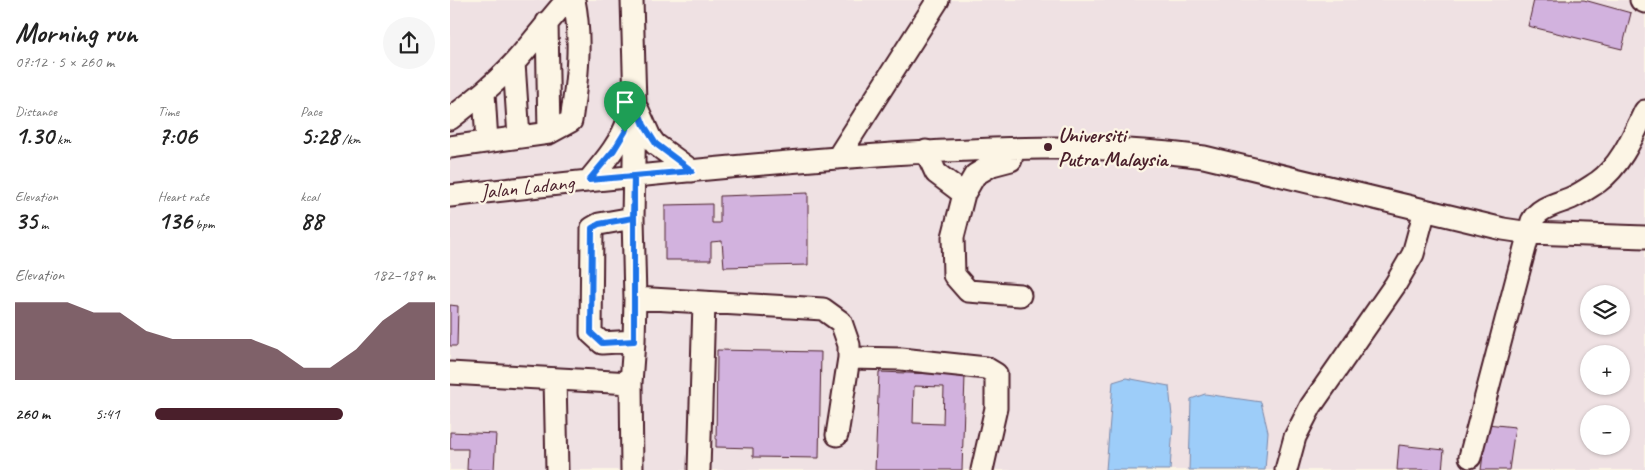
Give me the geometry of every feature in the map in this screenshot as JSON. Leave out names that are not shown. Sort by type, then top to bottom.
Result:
[{"type":"street","points":[[450,119],[484,93],[514,63],[567,0]]},
{"type":"street","points":[[450,147],[549,133],[571,121],[577,85],[578,29],[574,0]]},
{"type":"street","points":[[632,0],[635,103],[633,218],[635,298],[631,384],[632,470]]},
{"type":"street","points":[[838,158],[938,0]]},
{"type":"street","points":[[1641,0],[1645,2]]},
{"type":"street","points":[[547,22],[549,133]]},
{"type":"street","points":[[514,63],[519,137]]},
{"type":"street","points":[[484,93],[487,142]]},
{"type":"street","points":[[635,103],[644,125],[656,144],[692,171]]},
{"type":"street","points":[[589,180],[614,150],[625,132],[635,103]]},
{"type":"street","points":[[1470,457],[1535,215],[1544,209],[1573,197],[1599,181],[1626,151],[1645,111]]},
{"type":"street","name":"Jalan Ladang","points":[[450,196],[589,180],[926,151],[1020,147],[1092,147],[1204,157],[1503,229],[1530,233],[1645,237]]},
{"type":"street","points":[[926,151],[936,173],[964,194]]},
{"type":"street","points":[[1011,160],[992,165],[975,176],[964,194],[953,237],[954,275],[968,291],[1020,295]]},
{"type":"street","points":[[1286,470],[1295,437],[1311,406],[1395,285],[1413,254],[1425,210]]},
{"type":"street","points":[[633,218],[599,224],[592,228],[591,333],[602,343],[634,341]]},
{"type":"street","points":[[635,298],[823,309],[841,322],[850,345],[850,358],[837,434]]},
{"type":"street","points":[[699,470],[704,303]]},
{"type":"street","points":[[850,358],[900,359],[986,368],[996,374],[996,408],[982,470]]},
{"type":"street","points":[[450,373],[631,384]]},
{"type":"street","points":[[555,379],[557,470]]},
{"type":"shaded area","name":"Universiti Putra Malaysia","points":[[450,0],[1645,0],[1645,470],[450,470]]},
{"type":"water","points":[[1126,378],[1169,386],[1173,426],[1170,470],[1106,470],[1113,382]]},
{"type":"water","points":[[1205,394],[1261,402],[1268,432],[1265,470],[1189,470],[1191,399]]},
{"type":"building","points":[[1534,0],[1584,0],[1631,13],[1622,49],[1528,26]]},
{"type":"building","points":[[808,193],[808,265],[724,267],[722,241],[711,242],[711,260],[665,260],[665,205],[712,204],[712,223],[720,223],[720,196]]},
{"type":"building","points":[[450,305],[458,306],[457,346],[450,346]]},
{"type":"building","points":[[717,350],[821,352],[819,458],[753,457],[753,448],[716,447]]},
{"type":"building","points":[[879,372],[965,375],[962,470],[875,470]],"holes":[[[914,386],[944,387],[943,424],[913,423]]]},
{"type":"building","points":[[1487,424],[1515,427],[1509,470],[1481,470]]},
{"type":"building","points":[[450,432],[496,434],[494,470],[467,470],[468,449],[450,449]]},
{"type":"building","points":[[1399,445],[1444,450],[1442,470],[1397,470]]},
{"type":"place","name":"Universiti Putra Malaysia","points":[[1048,147]]},
{"type":"route","points":[[625,132],[614,150],[589,180],[634,176],[634,341],[602,343],[591,333],[592,228],[599,224],[633,218],[634,176],[692,171],[656,144],[650,137],[635,103],[625,132]]}]
